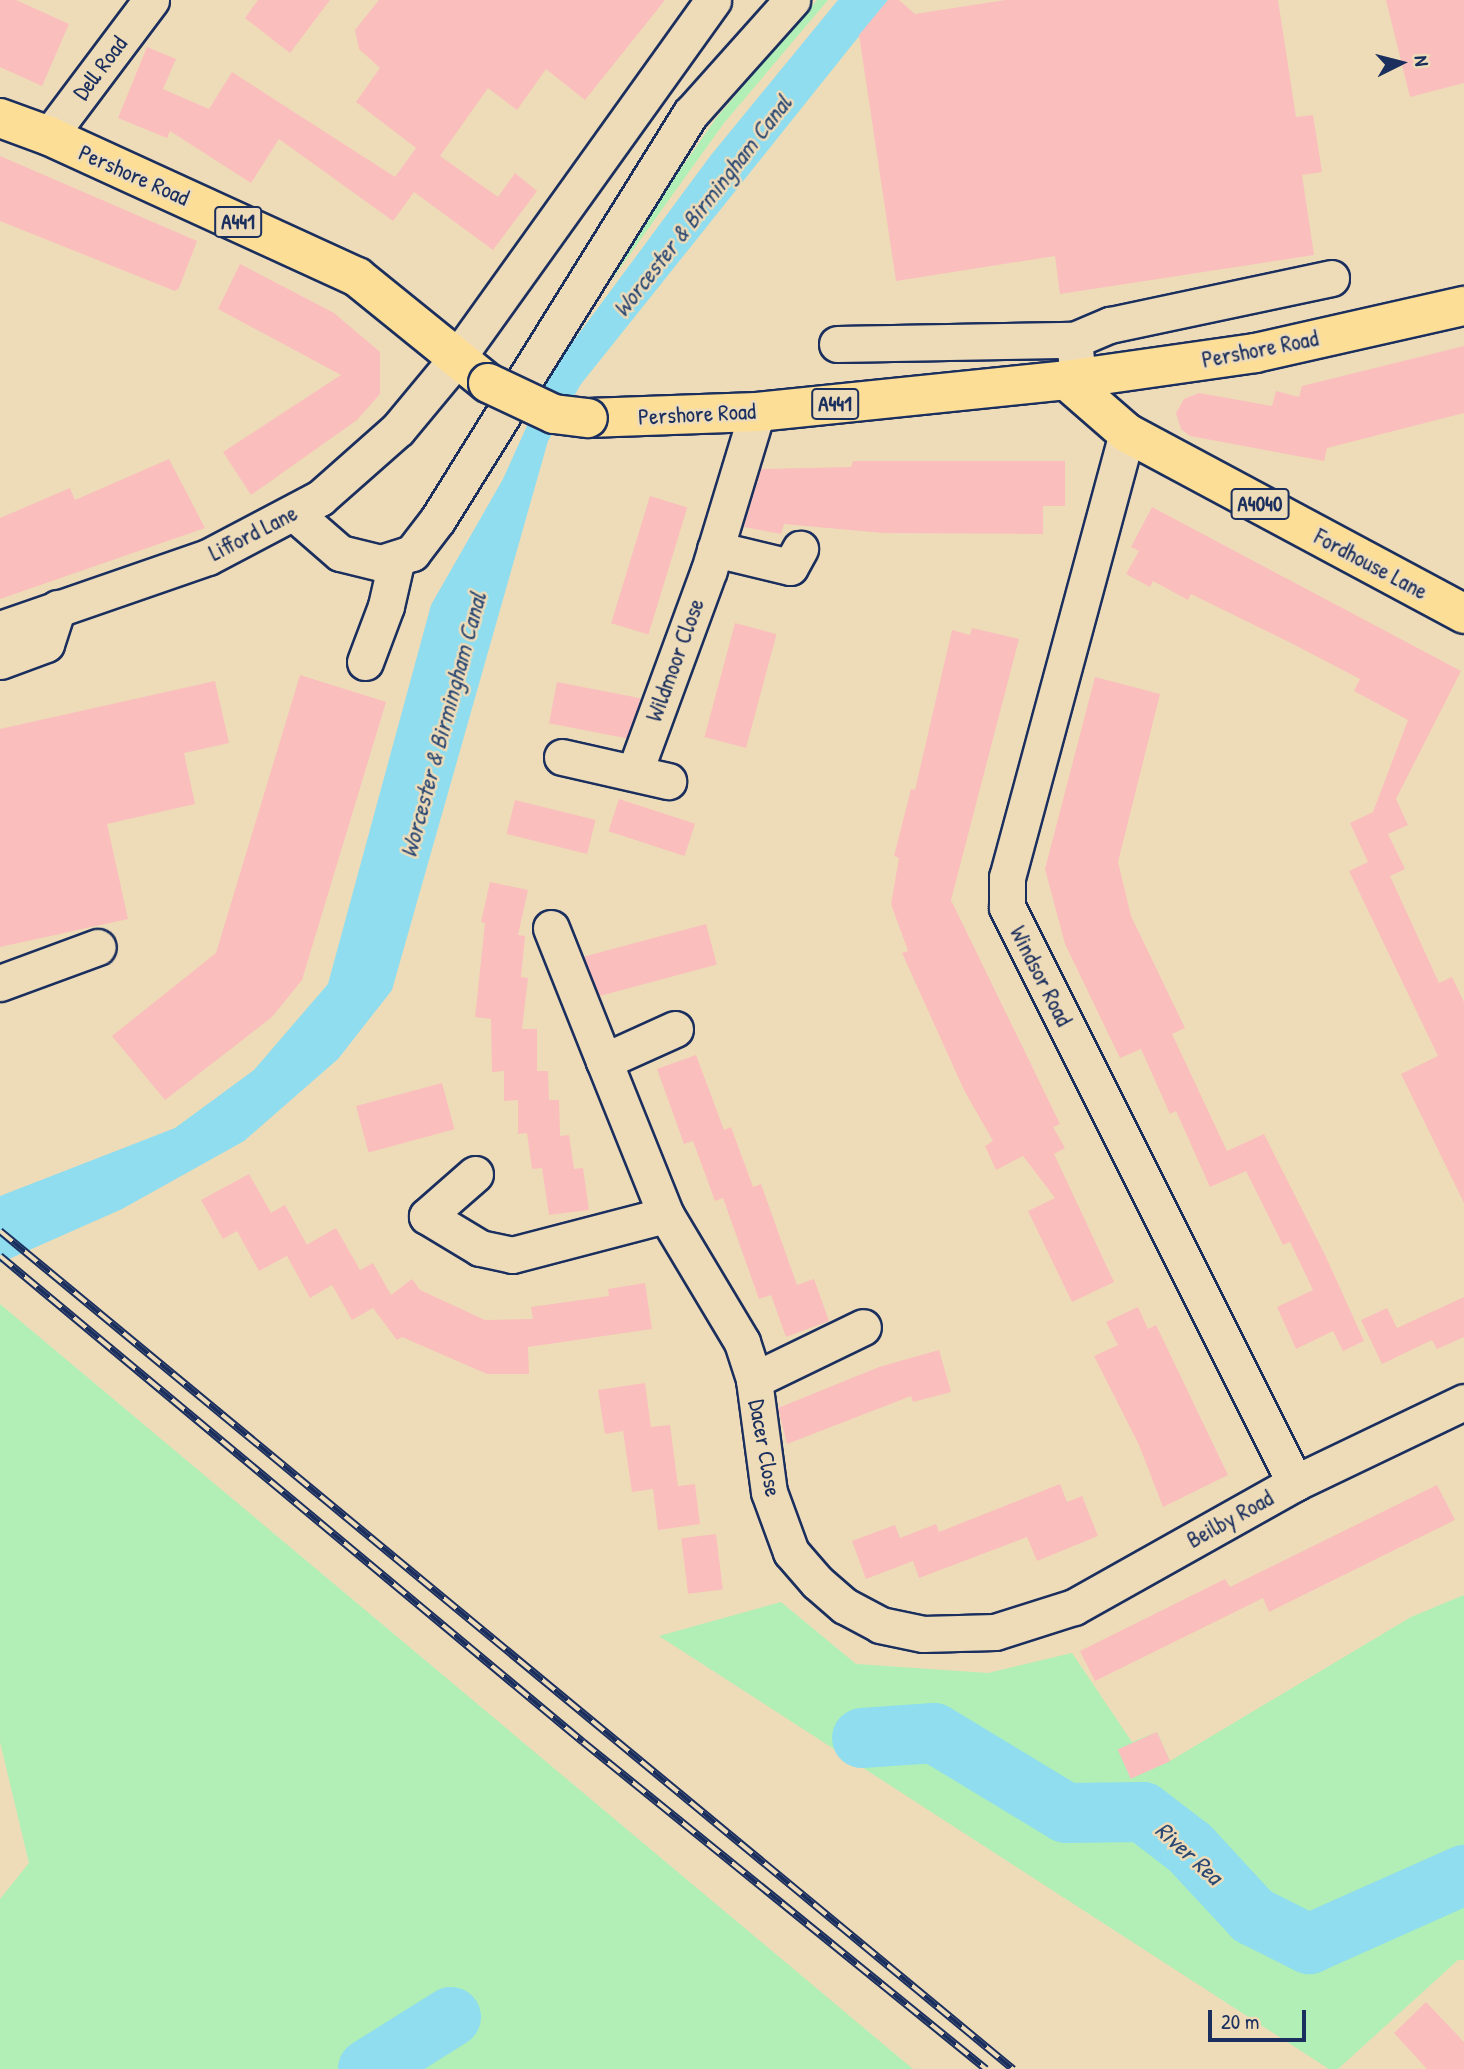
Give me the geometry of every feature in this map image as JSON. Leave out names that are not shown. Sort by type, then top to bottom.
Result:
[{"type":"main road","name":"Pershore Road","points":[[0,118],[49,136],[357,277],[488,383],[554,414],[588,418],[741,412],[1072,379],[1255,353],[1464,306]]},
{"type":"main road","name":"Fordhouse Lane","points":[[1072,379],[1127,433],[1464,614]]},
{"type":"street","name":"Dell Road","points":[[49,136],[151,0]]},
{"type":"street","name":"Lifford Lane","points":[[0,629],[208,557],[320,498],[398,429],[457,358],[713,0]]},
{"type":"street","points":[[294,513],[340,553],[381,563],[412,553],[438,519],[691,113],[792,0]]},
{"type":"street","points":[[837,344],[1074,340],[1110,326],[1331,278]]},
{"type":"street","points":[[1072,379],[1074,340]]},
{"type":"street","name":"Wildmoor Close","points":[[635,771],[715,549],[743,454],[741,412]]},
{"type":"street","name":"Windsor Road","points":[[1127,433],[1007,877],[1007,907],[1295,1483]]},
{"type":"street","points":[[715,549],[790,567],[800,549]]},
{"type":"street","points":[[365,662],[386,606],[397,558]]},
{"type":"street","points":[[0,661],[46,644],[58,608]]},
{"type":"street","points":[[562,757],[635,771],[668,781]]},
{"type":"street","name":"Dacer Close","points":[[551,928],[666,1215],[721,1302],[754,1380],[769,1492],[792,1552],[817,1582],[845,1606],[880,1625],[923,1633],[995,1632]]},
{"type":"street","points":[[0,983],[98,947]]},
{"type":"street","points":[[604,1061],[675,1029]]},
{"type":"street","points":[[475,1174],[427,1216],[481,1248],[512,1255],[666,1215]]},
{"type":"street","points":[[754,1380],[863,1327]]},
{"type":"street","name":"Beilby Road","points":[[995,1632],[1074,1607],[1295,1483],[1464,1402]]},
{"type":"green space","points":[[817,0],[828,0],[724,123],[547,370],[542,367],[717,117]]},
{"type":"green space","points":[[0,1304],[913,2069],[0,2069],[0,1899],[29,1863],[0,1742]]},
{"type":"green space","points":[[1464,1595],[1464,1960],[1458,1960],[1338,2069],[1329,2069],[659,1636],[781,1602],[856,1664],[988,1673],[1072,1653],[1132,1742],[1157,1732],[1170,1761],[1411,1617]]},
{"type":"water","name":"Worcester & Birmingham Canal","points":[[838,0],[888,0],[581,384],[548,441],[392,990],[338,1059],[244,1141],[122,1209],[0,1263],[0,1196],[175,1128],[254,1070],[328,984],[431,605],[503,479],[552,370],[711,155]]},
{"type":"building","points":[[0,0],[16,0],[69,24],[42,86],[0,67]]},
{"type":"building","points":[[258,0],[330,0],[290,53],[245,18]]},
{"type":"building","points":[[379,0],[665,0],[585,100],[546,69],[517,110],[488,88],[440,156],[498,197],[515,173],[537,191],[493,250],[414,192],[393,221],[279,139],[251,183],[170,131],[167,138],[118,118],[147,47],[176,59],[163,89],[209,109],[232,72],[395,177],[416,148],[356,102],[380,68],[359,49],[355,30]]},
{"type":"building","points":[[888,0],[899,0],[915,14],[1005,0],[1278,0],[1296,117],[1313,115],[1322,172],[1302,175],[1314,255],[1060,294],[1055,256],[896,281],[859,35]]},
{"type":"building","points":[[1386,0],[1464,0],[1464,83],[1410,97]]},
{"type":"building","points":[[0,156],[197,241],[179,288],[175,291],[0,221]]},
{"type":"building","points":[[240,264],[334,313],[380,352],[380,394],[357,420],[251,495],[223,452],[341,375],[218,309]]},
{"type":"building","points":[[1464,346],[1464,413],[1327,448],[1324,461],[1190,436],[1181,429],[1176,413],[1184,399],[1199,393],[1272,406],[1276,391],[1299,397],[1302,386]]},
{"type":"building","points":[[169,459],[205,528],[0,599],[0,518],[70,488],[75,500]]},
{"type":"building","points":[[853,461],[1065,461],[1065,506],[1043,506],[1043,534],[883,533],[784,524],[781,534],[744,527],[761,469],[851,467]]},
{"type":"building","points":[[650,496],[687,507],[648,635],[611,623]]},
{"type":"building","points":[[1152,507],[1461,671],[1396,799],[1408,825],[1388,834],[1405,869],[1390,876],[1439,983],[1452,977],[1464,1002],[1464,1203],[1401,1074],[1438,1056],[1349,871],[1368,862],[1350,823],[1373,812],[1408,720],[1354,691],[1360,679],[1289,642],[1191,594],[1188,600],[1153,581],[1150,587],[1126,574],[1139,551],[1131,547]]},
{"type":"building","points":[[735,623],[777,634],[746,748],[704,737]]},
{"type":"building","points":[[972,628],[1019,639],[951,900],[1060,1124],[1053,1127],[1065,1148],[1054,1154],[1114,1282],[1072,1302],[1028,1211],[1055,1198],[1023,1156],[996,1170],[985,1146],[993,1141],[964,1090],[902,953],[908,951],[891,904],[899,858],[894,856],[911,789],[915,790],[952,630],[970,635]]},
{"type":"building","points":[[300,675],[386,702],[302,980],[272,1017],[165,1100],[112,1036],[216,953]]},
{"type":"building","points":[[1095,677],[1160,694],[1118,862],[1131,916],[1185,1028],[1172,1034],[1227,1151],[1264,1134],[1326,1257],[1364,1341],[1343,1351],[1333,1331],[1296,1349],[1277,1307],[1313,1290],[1290,1242],[1283,1245],[1246,1171],[1210,1187],[1176,1111],[1170,1114],[1141,1049],[1120,1058],[1065,944],[1045,869]]},
{"type":"building","points":[[215,681],[229,743],[184,753],[195,804],[107,824],[128,919],[0,947],[0,729]]},
{"type":"building","points":[[557,682],[640,698],[632,739],[549,723]]},
{"type":"building","points":[[619,799],[695,824],[685,856],[608,831]]},
{"type":"building","points":[[515,800],[596,820],[587,854],[507,834]]},
{"type":"building","points":[[490,882],[528,890],[518,935],[525,936],[521,977],[528,978],[522,1029],[537,1029],[537,1071],[548,1071],[549,1100],[559,1100],[560,1136],[569,1135],[574,1169],[583,1168],[589,1210],[549,1215],[542,1168],[532,1169],[527,1133],[518,1134],[518,1100],[504,1101],[504,1071],[492,1072],[491,1019],[475,1017],[485,923],[481,922]]},
{"type":"building","points":[[706,924],[717,965],[595,997],[584,957]]},
{"type":"building","points":[[696,1055],[724,1130],[731,1127],[753,1187],[761,1184],[797,1285],[814,1279],[829,1321],[786,1337],[771,1295],[759,1299],[723,1198],[715,1201],[693,1141],[684,1144],[657,1069]]},
{"type":"building","points":[[442,1083],[454,1129],[368,1152],[356,1106]]},
{"type":"building","points":[[249,1174],[271,1213],[285,1205],[307,1245],[259,1271],[237,1231],[223,1239],[201,1200]]},
{"type":"building","points":[[336,1228],[360,1270],[373,1263],[391,1295],[412,1279],[420,1290],[485,1320],[533,1319],[531,1307],[609,1296],[608,1289],[645,1283],[652,1329],[528,1347],[529,1374],[487,1374],[402,1337],[397,1340],[373,1308],[352,1320],[332,1285],[310,1298],[287,1256]]},
{"type":"building","points":[[1464,1297],[1464,1337],[1437,1349],[1432,1340],[1382,1364],[1361,1320],[1387,1308],[1397,1328]]},
{"type":"building","points":[[1138,1307],[1148,1329],[1156,1325],[1228,1475],[1163,1507],[1139,1445],[1094,1356],[1118,1345],[1106,1322]]},
{"type":"building","points":[[939,1350],[951,1392],[913,1402],[911,1396],[787,1444],[778,1408],[879,1367]]},
{"type":"building","points":[[645,1383],[651,1427],[670,1425],[678,1486],[695,1484],[700,1524],[658,1530],[653,1489],[632,1492],[623,1431],[605,1434],[598,1390]]},
{"type":"building","points":[[1060,1484],[1067,1502],[1082,1496],[1098,1536],[1037,1561],[1027,1537],[919,1578],[913,1561],[866,1579],[852,1541],[895,1525],[900,1538],[936,1524],[939,1532]]},
{"type":"building","points":[[1437,1485],[1455,1520],[1269,1612],[1263,1598],[1095,1681],[1080,1651],[1225,1579],[1230,1587]]},
{"type":"building","points":[[716,1534],[723,1590],[688,1594],[681,1538]]},
{"type":"building","points":[[1157,1732],[1170,1761],[1131,1779],[1118,1749]]},
{"type":"building","points":[[1426,2002],[1464,2042],[1464,2069],[1427,2069],[1394,2033]]},
{"type":"waterway","name":"River Rea","points":[[862,1738],[934,1733],[1066,1813],[1143,1812],[1190,1848],[1253,1916],[1309,1944],[1464,1875]]},
{"type":"waterway","name":"River Rea","points":[[368,2069],[451,2017]]},
{"type":"railway","points":[[0,1231],[1013,2069]]},
{"type":"railway","points":[[0,1256],[583,1742],[986,2069]]}]
